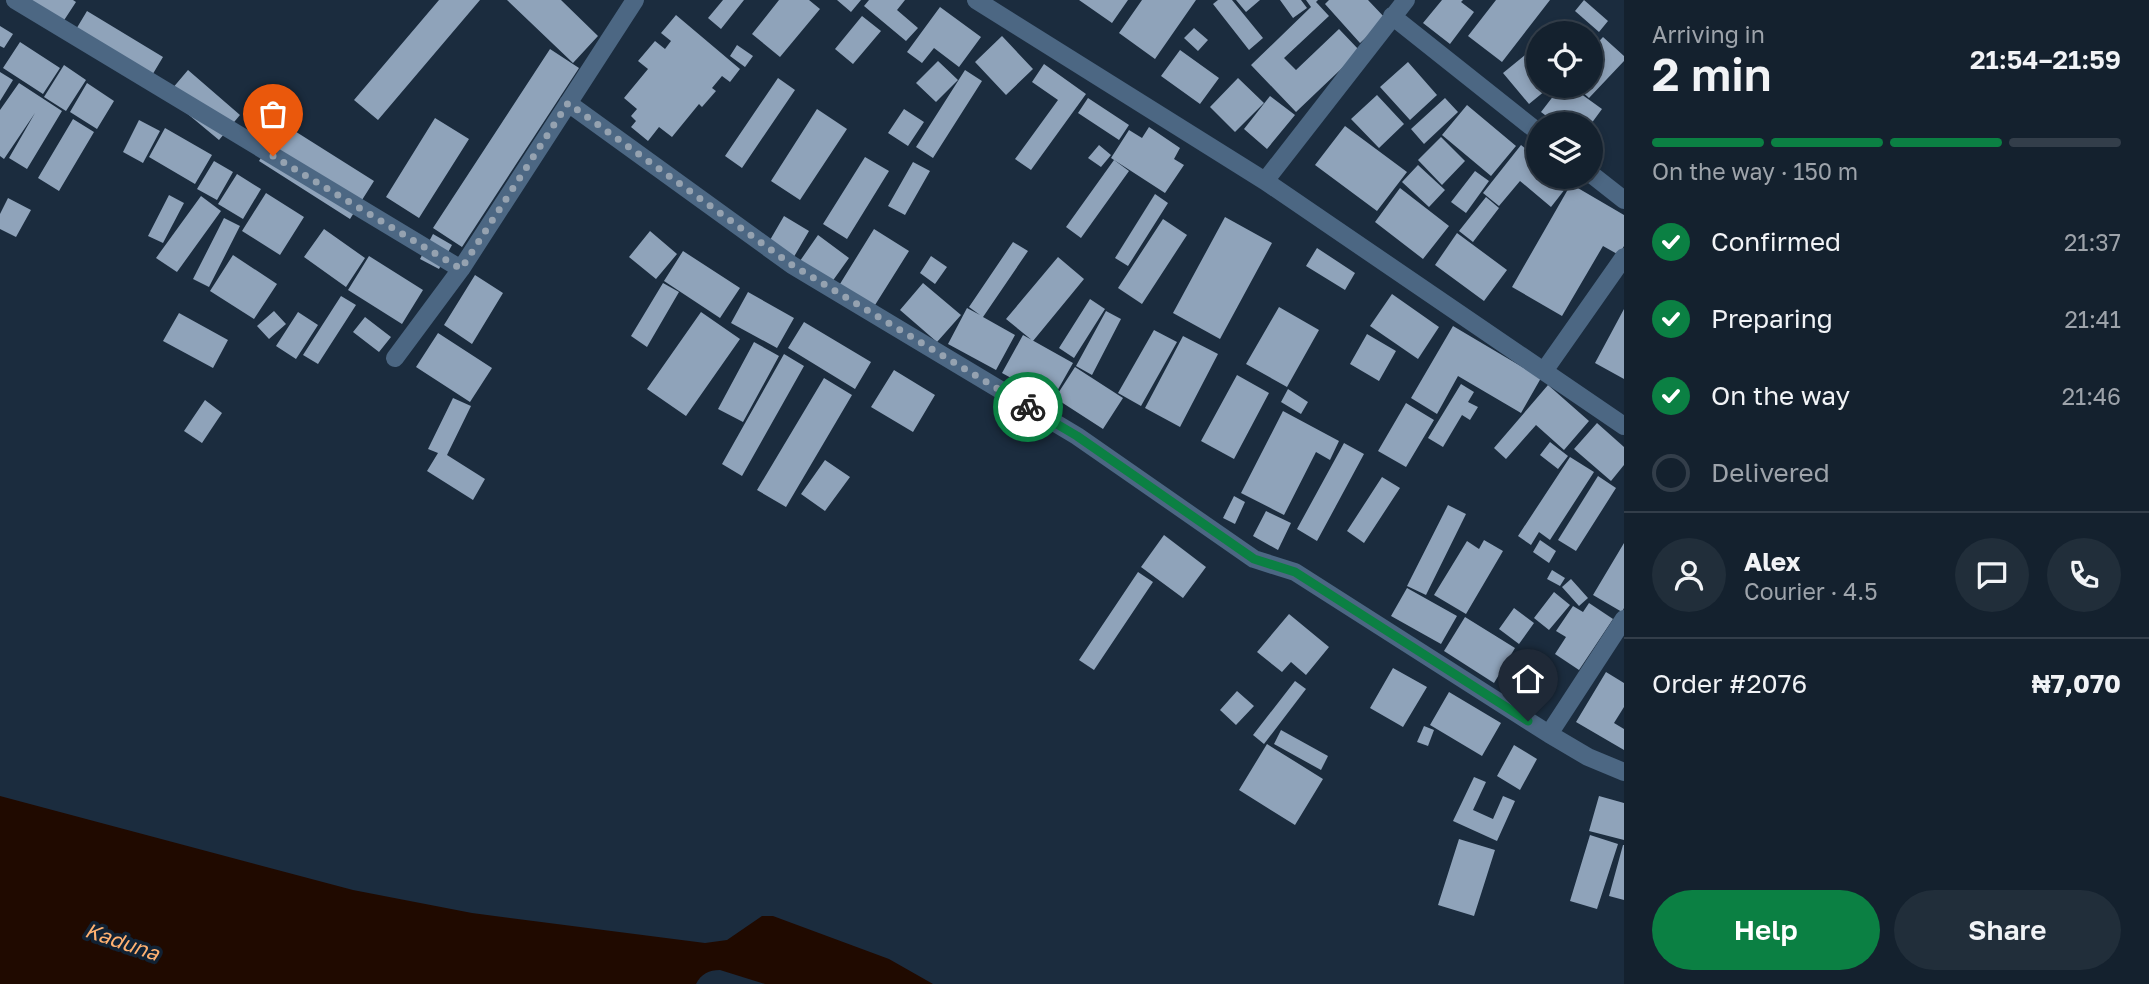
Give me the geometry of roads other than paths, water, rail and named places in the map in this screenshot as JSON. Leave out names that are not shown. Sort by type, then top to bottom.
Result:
[{"type":"street","points":[[15,0],[461,269]]},
{"type":"street","points":[[395,358],[461,269],[635,0]]},
{"type":"street","points":[[976,0],[1265,181],[1624,426]]},
{"type":"street","points":[[1265,181],[1406,0]]},
{"type":"street","points":[[1392,16],[1526,122]]},
{"type":"street","points":[[568,103],[792,265],[1077,436],[1254,559],[1295,572],[1549,734],[1588,757],[1624,772]]},
{"type":"street","points":[[1603,183],[1624,200]]},
{"type":"street","points":[[1544,371],[1624,257]]},
{"type":"street","points":[[1549,734],[1624,619]]},
{"type":"water","name":"Kaduna","points":[[0,796],[353,890],[472,913],[705,943],[727,940],[762,916],[773,916],[889,959],[933,984],[765,984],[720,970],[706,973],[696,984],[0,984]]}]
